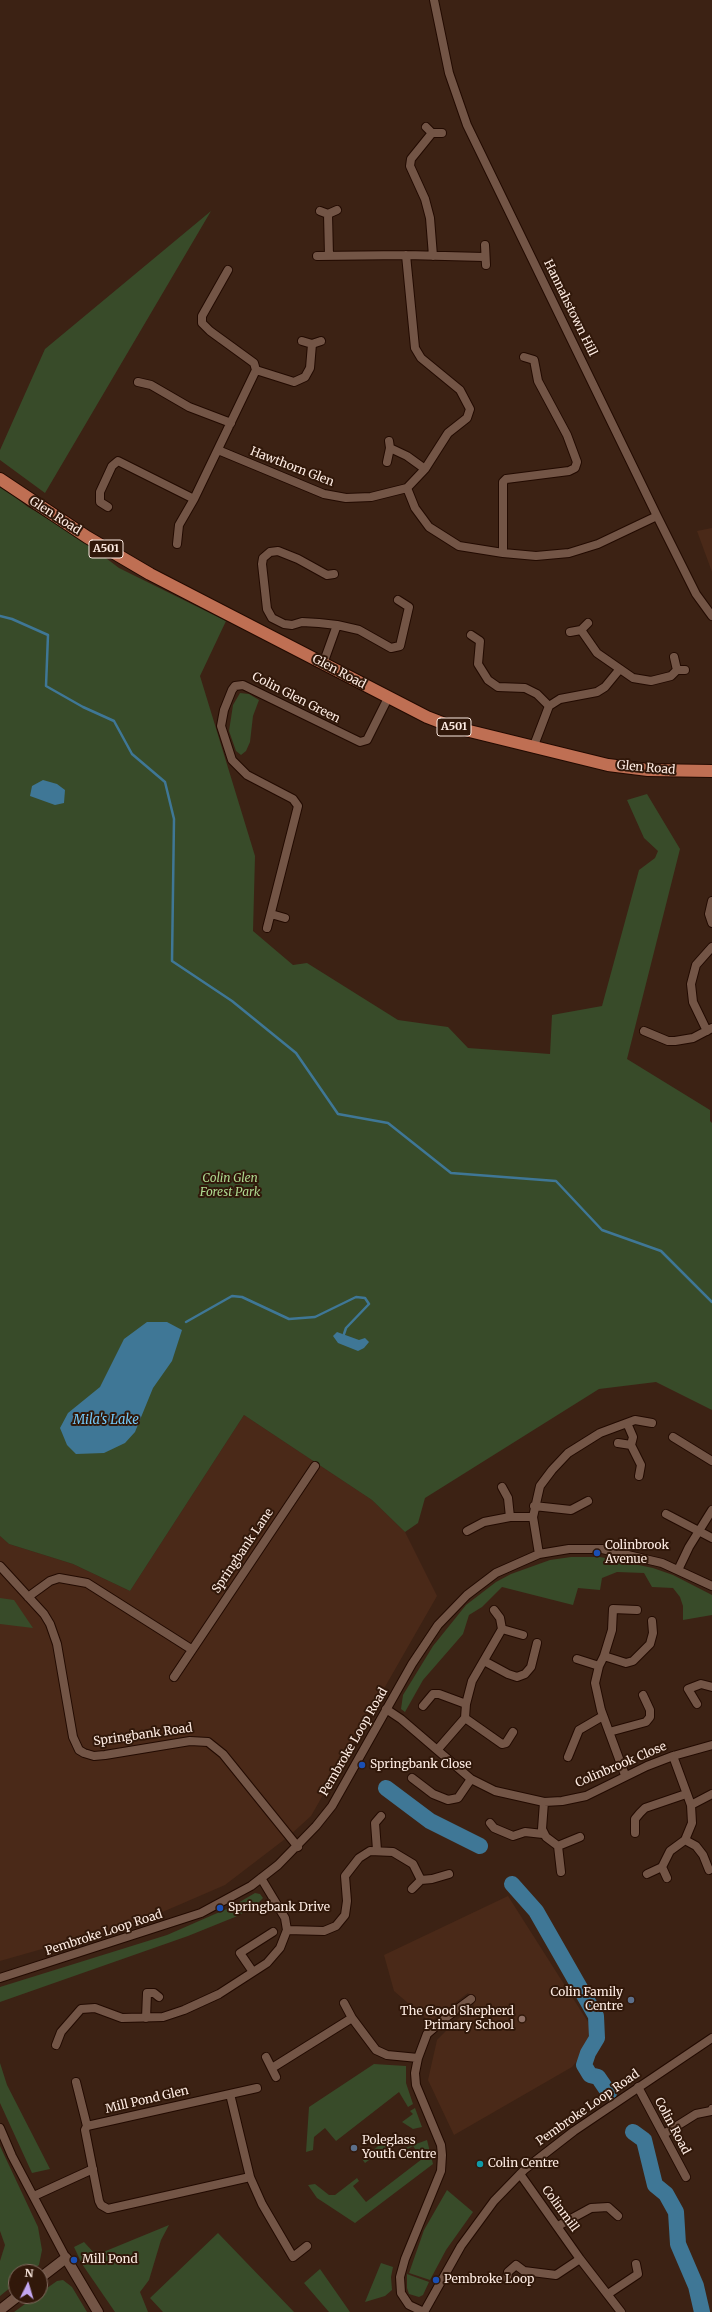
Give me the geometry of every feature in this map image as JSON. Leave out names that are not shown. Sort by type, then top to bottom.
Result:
[{"type":"main road","name":"Glen Road","points":[[0,479],[30,500],[131,563],[427,717],[453,727],[533,748],[622,766],[648,770],[712,771]]},
{"type":"street","name":"Hannahstown Hill","points":[[434,0],[447,67],[463,116],[657,516],[696,594],[712,616]]},
{"type":"street","points":[[426,126],[432,133],[442,133]]},
{"type":"street","points":[[432,133],[411,159],[410,166],[425,199],[430,218],[433,256]]},
{"type":"street","points":[[328,256],[324,212],[337,210]]},
{"type":"street","points":[[317,256],[406,255],[485,261],[485,245]]},
{"type":"street","points":[[406,255],[415,348],[421,358],[460,390],[470,409],[467,418],[448,434],[424,469],[407,488],[415,508],[430,527],[459,546],[536,556],[569,553],[598,544],[657,516]]},
{"type":"street","points":[[177,544],[179,525],[194,499],[256,370],[254,363],[210,331],[202,323],[202,316],[228,270]]},
{"type":"street","points":[[302,341],[312,344],[321,341]]},
{"type":"street","points":[[256,370],[294,382],[300,380],[305,377],[310,368],[312,344]]},
{"type":"street","points":[[504,553],[503,482],[506,479],[569,471],[575,468],[577,462],[567,435],[538,381],[534,360],[524,356]]},
{"type":"street","points":[[138,382],[151,385],[189,407],[231,423]]},
{"type":"street","points":[[387,462],[389,445],[424,469]]},
{"type":"street","name":"Hawthorn Glen","points":[[218,450],[324,494],[346,498],[371,497],[407,488]]},
{"type":"street","points":[[108,507],[100,502],[100,492],[112,466],[118,461],[194,499]]},
{"type":"street","points":[[334,574],[327,575],[298,559],[278,552],[270,552],[263,558],[262,564],[264,599],[272,618],[292,625],[302,622],[337,625],[359,630],[391,648],[400,646],[409,607],[398,600]]},
{"type":"street","points":[[570,632],[581,630],[588,624]]},
{"type":"street","points":[[324,664],[337,625]]},
{"type":"street","points":[[581,630],[597,653],[619,670],[633,678],[651,681],[671,676],[681,670],[674,657]]},
{"type":"street","points":[[471,635],[480,641],[478,664],[488,680],[498,686],[525,688],[537,694],[549,706]]},
{"type":"street","points":[[533,748],[549,706],[560,699],[596,692],[605,687],[619,670]]},
{"type":"street","name":"Colin Glen Green","points":[[267,928],[298,806],[293,799],[247,775],[232,760],[221,726],[224,710],[232,690],[235,686],[243,685],[360,742],[367,740],[388,698]]},
{"type":"street","points":[[712,902],[709,914],[712,923]]},
{"type":"street","points":[[271,914],[285,918]]},
{"type":"street","points":[[644,1031],[668,1041],[693,1038],[709,1030],[693,1002],[692,984],[696,965],[712,947]]},
{"type":"street","points":[[539,1554],[533,1517],[534,1506],[540,1486],[552,1470],[568,1453],[600,1434],[635,1420],[652,1422]]},
{"type":"street","points":[[627,1423],[632,1437],[631,1445],[641,1465],[639,1476]]},
{"type":"street","points":[[673,1437],[712,1461]]},
{"type":"street","points":[[618,1443],[631,1445]]},
{"type":"street","name":"Springbank Lane","points":[[174,1677],[191,1649],[315,1466]]},
{"type":"street","points":[[502,1487],[508,1498],[510,1517]]},
{"type":"street","points":[[534,1506],[571,1510],[588,1501]]},
{"type":"street","points":[[678,1570],[712,1510]]},
{"type":"street","points":[[666,1514],[712,1538]]},
{"type":"street","points":[[467,1531],[484,1522],[510,1517],[533,1517]]},
{"type":"street","name":"Pembroke Loop Road","points":[[0,1978],[200,1913],[229,1899],[261,1878],[298,1847],[332,1806],[386,1709],[430,1637],[459,1602],[479,1584],[496,1573],[539,1554],[569,1549],[602,1549],[641,1556],[678,1570],[712,1586]]},
{"type":"street","name":"Springbank Road","points":[[0,1566],[44,1614],[54,1634],[73,1738],[79,1750],[94,1756],[190,1741],[208,1742],[223,1754],[298,1847]]},
{"type":"street","points":[[28,1597],[50,1581],[59,1578],[86,1583],[191,1649]]},
{"type":"street","points":[[625,1775],[596,1696],[595,1683],[598,1666],[604,1656],[612,1630],[612,1609],[637,1610]]},
{"type":"street","points":[[438,1749],[465,1718],[466,1704],[472,1681],[502,1629],[500,1618],[494,1610]]},
{"type":"street","points":[[604,1656],[626,1663],[633,1661],[650,1644],[653,1633],[652,1621]]},
{"type":"street","points":[[502,1629],[523,1635]]},
{"type":"street","points":[[484,1661],[508,1674],[516,1676],[521,1675],[531,1667],[537,1642]]},
{"type":"street","points":[[577,1659],[598,1666]]},
{"type":"street","points":[[697,1704],[688,1689],[701,1684],[712,1687]]},
{"type":"street","points":[[423,1706],[433,1694],[439,1694],[466,1704]]},
{"type":"street","points":[[609,1732],[646,1722],[650,1710],[643,1695]]},
{"type":"street","name":"Colinbrook Close","points":[[386,1709],[401,1719],[438,1749],[471,1778],[495,1791],[544,1802],[562,1801],[586,1796],[625,1775],[673,1756],[712,1745]]},
{"type":"street","points":[[568,1757],[579,1730],[603,1716]]},
{"type":"street","points":[[465,1718],[502,1744],[506,1743],[513,1732]]},
{"type":"street","points":[[647,1874],[662,1867],[670,1851],[685,1840],[692,1823],[691,1805],[673,1756]]},
{"type":"street","points":[[412,1778],[433,1794],[448,1800],[458,1798],[471,1778]]},
{"type":"street","points":[[636,1833],[636,1819],[640,1812],[646,1808],[686,1794]]},
{"type":"street","points":[[691,1805],[712,1794]]},
{"type":"street","points":[[543,1834],[544,1802]]},
{"type":"street","points":[[377,1850],[375,1823],[381,1816]]},
{"type":"street","points":[[490,1823],[494,1828],[513,1836],[525,1832],[543,1834],[558,1846],[561,1872]]},
{"type":"street","points":[[558,1846],[580,1837]]},
{"type":"street","points":[[685,1840],[696,1846],[704,1855],[709,1870]]},
{"type":"street","points":[[287,1930],[324,1931],[336,1926],[345,1915],[347,1901],[346,1876],[359,1858],[370,1851],[377,1850],[393,1852],[413,1864],[421,1880]]},
{"type":"street","points":[[662,1867],[667,1878]]},
{"type":"street","points":[[412,1889],[421,1880],[432,1880],[449,1874]]},
{"type":"street","points":[[56,2045],[61,2032],[81,2009],[95,2008],[122,2018],[163,2017],[184,2010],[219,1994],[267,1963],[280,1948],[287,1930],[284,1918],[261,1878]]},
{"type":"street","points":[[253,1972],[240,1954],[273,1932]]},
{"type":"street","points":[[146,2018],[147,1993],[154,1993],[159,1997]]},
{"type":"street","points":[[424,2312],[409,2305],[400,2293],[400,2283],[405,2259],[442,2167],[441,2145],[416,2085],[418,2058],[428,2034],[448,2016],[471,1999]]},
{"type":"street","points":[[344,2003],[352,2018],[376,2050],[387,2055],[418,2058]]},
{"type":"street","points":[[272,2068],[352,2018]]},
{"type":"street","points":[[53,2028],[61,2032]]},
{"type":"street","name":"Pembroke Loop Road","points":[[424,2312],[461,2246],[494,2201],[520,2174],[553,2146],[712,2038]]},
{"type":"street","points":[[266,2057],[276,2077]]},
{"type":"street","points":[[76,2082],[87,2126],[85,2133],[101,2205],[108,2209],[250,2177]]},
{"type":"street","name":"Colin Road","points":[[638,2087],[686,2177]]},
{"type":"street","name":"Mill Pond Glen","points":[[87,2126],[257,2088]]},
{"type":"street","points":[[230,2094],[250,2177],[262,2204],[293,2257],[308,2246]]},
{"type":"street","points":[[664,2134],[696,2114],[712,2110]]},
{"type":"street","points":[[0,2128],[12,2156],[66,2258],[98,2312]]},
{"type":"street","points":[[34,2196],[93,2169]]},
{"type":"street","name":"Colinmill","points":[[520,2174],[580,2259],[621,2312]]},
{"type":"street","points":[[558,2226],[591,2208],[608,2207],[618,2216]]},
{"type":"street","points":[[48,2272],[66,2258]]},
{"type":"street","points":[[507,2278],[508,2272],[516,2265],[524,2271],[556,2275],[580,2259]]},
{"type":"street","points":[[608,2294],[638,2274],[636,2264]]},
{"type":"street","points":[[0,2310],[8,2304]]},
{"type":"shaded area","points":[[712,528],[712,572],[697,531]]},
{"type":"shaded area","points":[[244,1415],[372,1500],[405,1532],[437,1596],[311,1816],[289,1836],[225,1885],[144,1920],[0,1961],[0,1536],[9,1544],[73,1564],[130,1591]]},
{"type":"shaded area","name":"The Good Shepherd Primary School","points":[[508,1896],[590,2025],[587,2048],[572,2067],[454,2135],[428,2080],[437,2040],[462,2015],[475,2008],[468,1993],[430,2022],[394,1991],[384,1955]]},
{"type":"green space","points":[[211,211],[45,493],[0,460],[0,450],[45,349]]},
{"type":"green space","name":"Colin Glen Forest Park","points":[[0,485],[28,507],[73,533],[119,568],[226,621],[200,676],[255,856],[253,931],[293,965],[307,963],[398,1020],[448,1027],[468,1048],[550,1054],[552,1015],[602,1006],[639,870],[655,858],[658,851],[644,838],[627,800],[647,794],[680,849],[627,1059],[710,1110],[710,1121],[712,1123],[712,1410],[656,1382],[599,1389],[425,1498],[418,1523],[405,1532],[372,1500],[244,1415],[130,1591],[73,1564],[9,1544],[0,1536]]},
{"type":"green space","points":[[240,693],[249,694],[259,700],[253,716],[250,742],[246,751],[241,755],[236,751],[229,731],[233,705]]},
{"type":"green space","points":[[571,1557],[600,1557],[653,1568],[673,1575],[712,1595],[712,1615],[683,1620],[683,1606],[680,1597],[673,1588],[652,1587],[644,1573],[617,1572],[602,1578],[600,1590],[578,1588],[573,1605],[502,1587],[482,1607],[469,1615],[463,1634],[423,1680],[405,1712],[401,1709],[403,1695],[433,1646],[466,1605],[496,1582],[511,1574],[550,1560]]},
{"type":"green space","points":[[0,1598],[14,1600],[33,1628],[0,1624]]},
{"type":"green space","points":[[255,1893],[260,1894],[263,1898],[254,1907],[235,1917],[188,1936],[0,2002],[0,1987],[167,1935],[231,1907]]},
{"type":"green space","points":[[0,2063],[7,2085],[50,2169],[32,2173],[0,2103]]},
{"type":"green space","points":[[374,2064],[406,2066],[406,2083],[413,2104],[408,2107],[399,2092],[336,2141],[325,2128],[314,2137],[313,2150],[306,2152],[309,2107]]},
{"type":"green space","points":[[415,2108],[422,2127],[413,2129],[402,2122],[413,2114],[410,2111]]},
{"type":"green space","points":[[387,2139],[391,2144],[365,2163],[362,2159]]},
{"type":"green space","points":[[427,2140],[433,2164],[355,2223],[317,2198],[308,2185],[315,2184],[329,2195],[335,2195],[357,2178],[359,2181],[353,2186],[366,2202],[422,2159],[413,2146],[406,2150],[405,2148]]},
{"type":"green space","points":[[0,2146],[38,2227],[42,2250],[39,2264],[8,2264],[8,2290],[0,2296],[0,2261],[5,2245],[0,2231]]},
{"type":"green space","points":[[447,2190],[473,2212],[446,2250],[430,2280],[409,2273],[424,2230]]},
{"type":"green space","points":[[169,2225],[161,2240],[149,2280],[140,2292],[148,2312],[115,2312],[82,2264],[74,2247],[84,2242],[96,2255]]},
{"type":"green space","points":[[218,2233],[294,2312],[163,2312],[150,2298]]},
{"type":"green space","points":[[381,2263],[393,2267],[391,2277],[392,2290],[385,2296],[365,2302]]},
{"type":"green space","points":[[320,2269],[350,2312],[329,2312],[304,2283]]},
{"type":"green space","points":[[407,2274],[429,2282],[423,2295],[419,2297],[409,2294],[407,2288]]},
{"type":"green space","points":[[63,2280],[72,2287],[87,2312],[14,2312],[25,2304],[48,2304],[48,2287],[57,2281]]},
{"type":"water","points":[[43,780],[57,784],[65,790],[64,803],[55,805],[30,796],[32,786]]},
{"type":"water","name":"Mila's Lake","points":[[147,1322],[167,1322],[182,1330],[172,1361],[153,1388],[135,1432],[125,1443],[104,1453],[76,1454],[67,1445],[60,1428],[68,1413],[100,1387],[124,1339]]},
{"type":"water","points":[[337,1332],[359,1340],[365,1338],[369,1342],[364,1348],[358,1351],[338,1343],[333,1336]]},
{"type":"waterway","points":[[0,616],[12,619],[48,635],[46,686],[83,707],[114,721],[132,754],[165,782],[174,819],[172,961],[232,1001],[296,1053],[338,1114],[388,1123],[451,1173],[556,1181],[602,1230],[661,1251],[712,1302]]},
{"type":"waterway","points":[[186,1322],[232,1296],[242,1297],[289,1319],[315,1317],[356,1297],[365,1298],[369,1304],[346,1328],[344,1334]]},
{"type":"waterway","points":[[386,1788],[430,1821],[480,1846]]},
{"type":"waterway","points":[[512,1884],[536,1911],[596,2016],[597,2038],[588,2053],[584,2065],[590,2075],[598,2077],[609,2093]]},
{"type":"waterway","points":[[633,2132],[644,2140],[655,2185],[666,2194],[676,2212],[678,2244],[696,2286],[702,2312]]},
{"type":"place","name":"Colinbrook Avenue","points":[[597,1553]]},
{"type":"place","name":"Springbank Close","points":[[362,1765]]},
{"type":"place","name":"Springbank Drive","points":[[220,1908]]},
{"type":"place","name":"Colin Family Centre","points":[[631,2000]]},
{"type":"place","name":"The Good Shepherd Primary School","points":[[522,2019]]},
{"type":"place","name":"Poleglass Youth Centre","points":[[354,2148]]},
{"type":"place","name":"Colin Centre","points":[[480,2164]]},
{"type":"place","name":"Mill Pond","points":[[74,2260]]},
{"type":"place","name":"Pembroke Loop","points":[[436,2280]]}]
